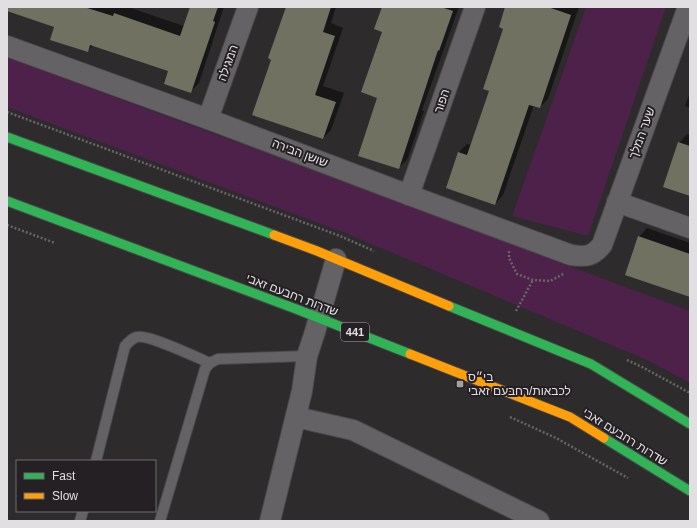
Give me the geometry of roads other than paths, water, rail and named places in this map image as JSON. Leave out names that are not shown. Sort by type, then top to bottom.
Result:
[{"type":"main road","points":[[7,136],[336,259],[591,364],[690,424]]},
{"type":"main road","name":"שדרות רחבעם זאבי","points":[[7,201],[319,318],[570,417],[690,491]]},
{"type":"street","name":"המגילה","points":[[208,119],[248,7]]},
{"type":"street","name":"הפור","points":[[409,195],[475,7]]},
{"type":"street","name":"שער המלך","points":[[587,256],[602,245],[617,202],[684,35],[688,7]]},
{"type":"street","name":"שושן הבירה","points":[[7,46],[208,119],[571,255],[587,256]]},
{"type":"street","points":[[617,202],[690,228]]},
{"type":"street","points":[[270,521],[302,391],[307,356],[336,259]]},
{"type":"street","points":[[296,417],[353,430],[539,521]]},
{"type":"lane","points":[[96,460],[125,346],[132,338],[139,336],[157,341],[210,363]]},
{"type":"lane","points":[[160,521],[205,369],[210,363],[218,359],[307,356]]},
{"type":"place","name":"בי״ס לכבאות/רחבעם זאבי","points":[[460,384]]}]
